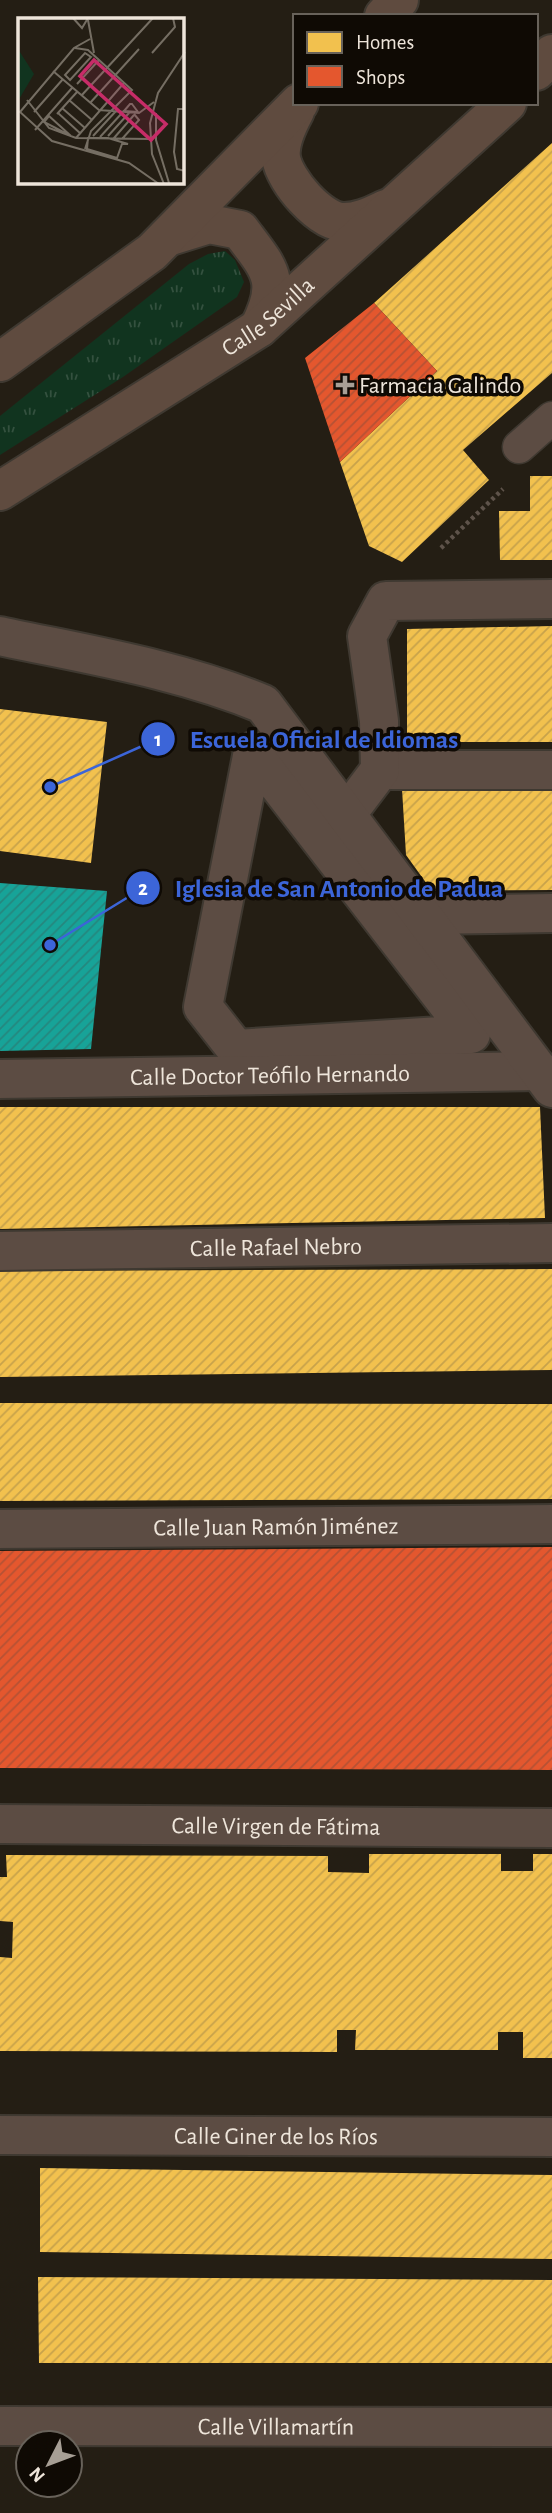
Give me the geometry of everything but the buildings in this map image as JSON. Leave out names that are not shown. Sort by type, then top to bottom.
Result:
[{"type":"main road","points":[[386,14],[399,0]]},
{"type":"main road","points":[[538,69],[552,54]]},
{"type":"main road","points":[[0,362],[152,252],[297,105]]},
{"type":"main road","points":[[298,105],[287,125],[281,159],[293,184],[313,209],[341,222],[363,219],[392,206]]},
{"type":"main road","name":"Calle Sevilla","points":[[0,491],[259,328],[505,105]]},
{"type":"main road","points":[[167,237],[209,224],[240,230],[262,260],[274,286],[272,301],[259,328]]},
{"type":"street","points":[[346,815],[380,770],[379,720],[367,636],[386,601],[552,599]]},
{"type":"street","points":[[0,636],[158,669],[222,687],[263,704],[422,915],[542,1066]]},
{"type":"street","points":[[253,751],[274,780],[471,1034],[236,1049],[204,1007],[253,751]]},
{"type":"street","points":[[380,770],[552,770]]},
{"type":"street","points":[[422,915],[552,913]]},
{"type":"street","name":"Calle Doctor Teófilo Hernando","points":[[0,1079],[542,1066]]},
{"type":"street","name":"Calle Rafael Nebro","points":[[0,1251],[552,1244]]},
{"type":"street","name":"Calle Juan Ramón Jiménez","points":[[0,1529],[552,1524]]},
{"type":"street","name":"Calle Virgen de Fátima","points":[[0,1824],[552,1828]]},
{"type":"street","name":"Calle Giner de los Ríos","points":[[0,2135],[552,2137]]},
{"type":"street","name":"Calle Villamartín","points":[[0,2427],[552,2427]]},
{"type":"lane","points":[[519,447],[552,418]]},
{"type":"path","points":[[438,601],[439,550],[513,480],[519,447]]},
{"type":"green space","points":[[225,251],[235,260],[244,282],[237,297],[123,377],[0,455],[0,416],[189,264],[208,254]]},
{"type":"place","name":"Farmacia Galindo","points":[[345,385]]},
{"type":"place","name":"Escuela Oficial de Idiomas","points":[[50,787]]},
{"type":"place","name":"Iglesia de San Antonio de Padua","points":[[50,945]]}]
